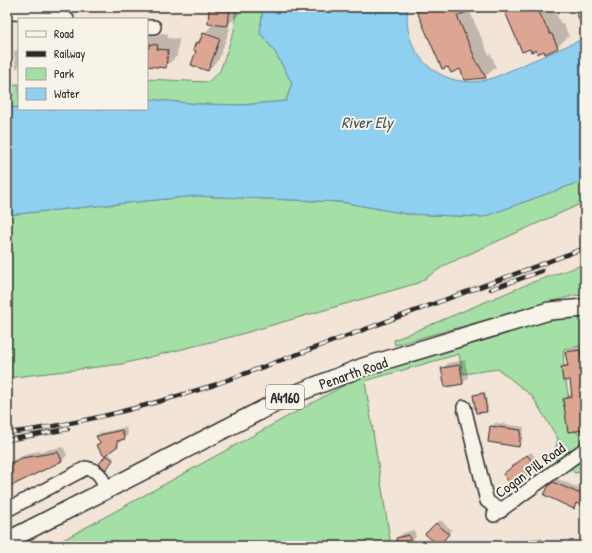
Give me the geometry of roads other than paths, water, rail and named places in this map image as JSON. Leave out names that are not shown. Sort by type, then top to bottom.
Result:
[{"type":"main road","name":"Penarth Road","points":[[15,541],[107,489],[284,398],[356,370],[549,311],[585,308]]},
{"type":"street","points":[[7,13],[45,15],[62,18]]},
{"type":"street","name":"Cogan Pill Road","points":[[464,407],[487,500],[497,513],[585,449]]},
{"type":"street","points":[[7,510],[86,468],[95,470],[101,476],[107,489]]},
{"type":"water","name":"River Ely","points":[[263,7],[408,7],[407,25],[411,41],[419,56],[430,67],[443,76],[459,81],[476,82],[493,78],[585,38],[585,180],[483,217],[407,214],[341,202],[196,196],[7,215],[7,108],[18,107],[18,110],[148,110],[148,99],[199,104],[242,105],[286,101],[292,83],[275,52],[260,33]]},
{"type":"railway","points":[[7,433],[34,430],[112,414],[214,385],[585,248]]},
{"type":"railway","points":[[491,289],[542,271]]},
{"type":"railway","points":[[7,440],[68,429]]}]
